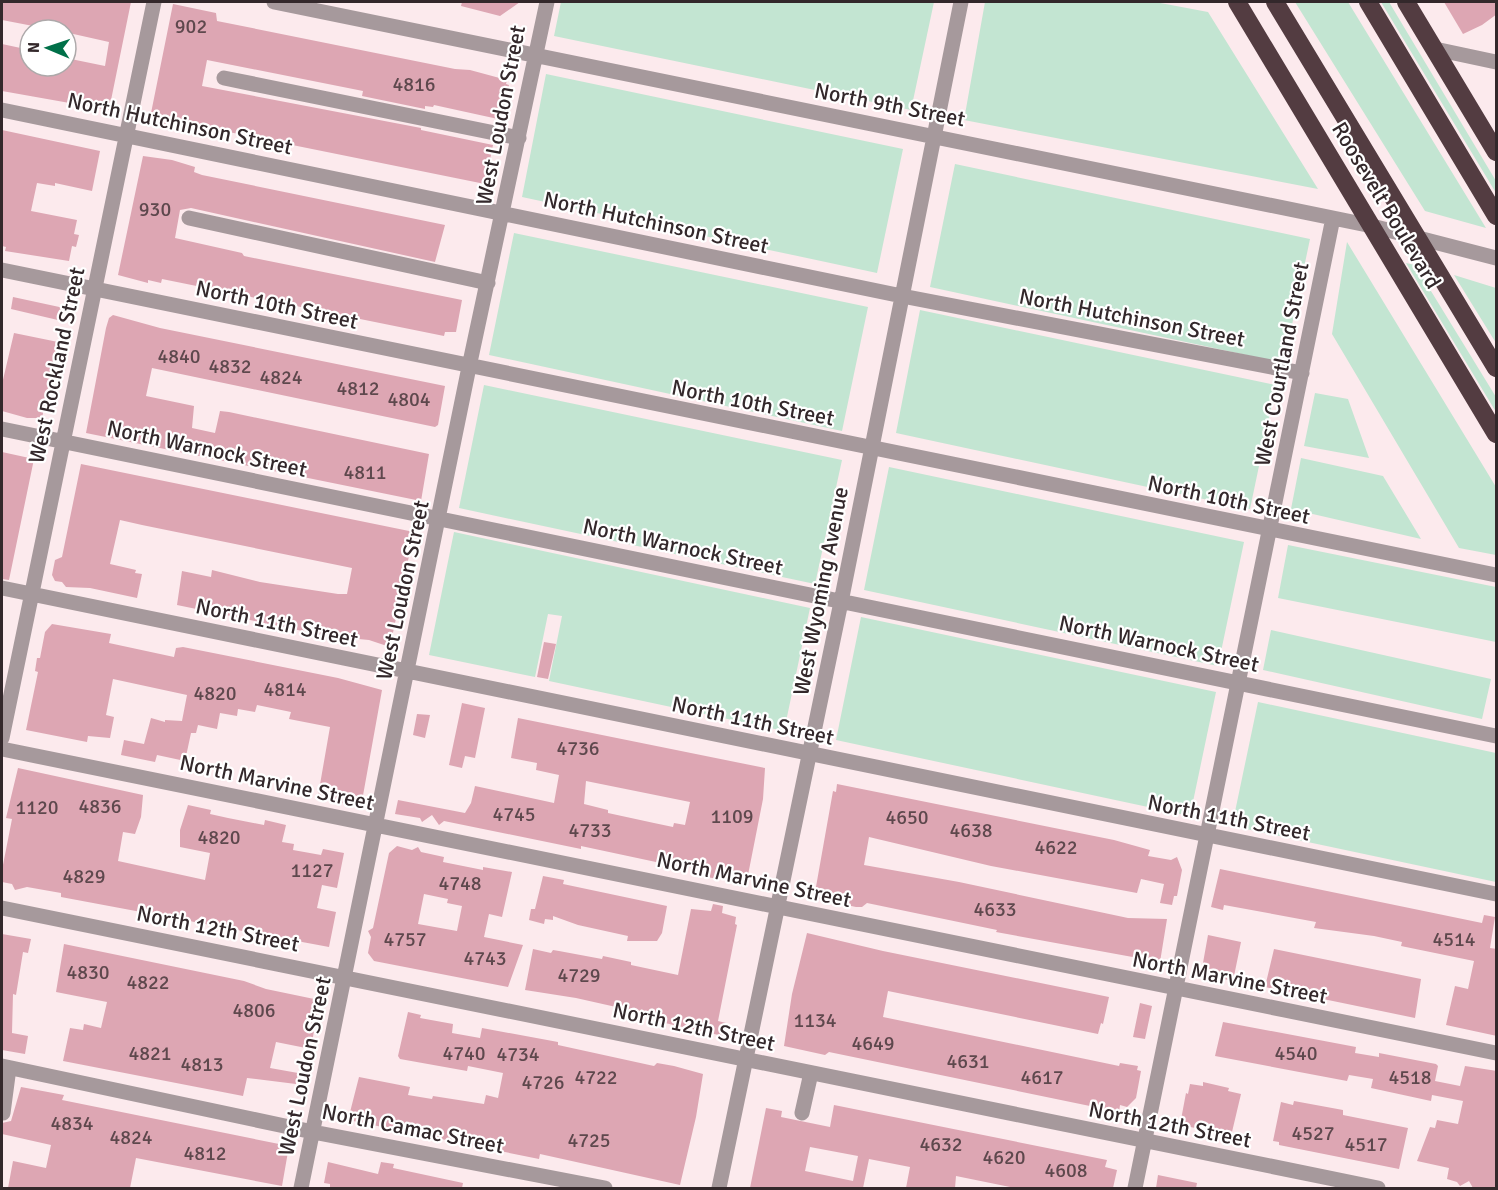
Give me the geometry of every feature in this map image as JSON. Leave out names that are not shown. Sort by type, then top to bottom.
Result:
[{"type":"highway","name":"Roosevelt Boulevard","points":[[1234,2],[1497,434]]},
{"type":"highway","name":"Roosevelt Boulevard","points":[[1275,2],[1497,368]]},
{"type":"highway","points":[[1368,2],[1497,216]]},
{"type":"highway","points":[[1406,2],[1497,152]]},
{"type":"street","name":"West Rockland Street","points":[[2,738],[154,2]]},
{"type":"street","name":"North 9th Street","points":[[274,2],[1372,226],[1497,258]]},
{"type":"street","name":"West Loudon Street","points":[[301,1188],[469,368],[504,213],[547,2]]},
{"type":"street","name":"West Wyoming Avenue","points":[[719,1188],[810,754],[961,2]]},
{"type":"street","points":[[1435,49],[1497,62]]},
{"type":"street","points":[[224,78],[519,138]]},
{"type":"street","name":"North Hutchinson Street","points":[[2,110],[902,296],[1302,373]]},
{"type":"street","points":[[189,218],[488,283]]},
{"type":"street","name":"West Courtland Street","points":[[1135,1188],[1333,218]]},
{"type":"street","name":"North 10th Street","points":[[2,270],[469,368],[1497,575]]},
{"type":"street","name":"North Warnock Street","points":[[2,429],[1497,736]]},
{"type":"street","name":"North 11th Street","points":[[2,588],[1497,894]]},
{"type":"street","name":"North Marvine Street","points":[[2,749],[778,906],[1176,990],[1497,1053]]},
{"type":"street","name":"North 12th Street","points":[[2,908],[1145,1143],[1378,1188]]},
{"type":"street","points":[[3,1113],[5,1067]]},
{"type":"street","name":"North Camac Street","points":[[5,1067],[313,1132],[605,1188]]},
{"type":"street","points":[[802,1113],[811,1073]]},
{"type":"green space","points":[[561,2],[934,2],[911,110],[554,36]]},
{"type":"green space","points":[[985,2],[1155,2],[1208,12],[1318,189],[964,120]]},
{"type":"green space","points":[[1295,2],[1348,2],[1486,228],[1425,211]]},
{"type":"green space","points":[[1381,2],[1389,2],[1496,181],[1496,193]]},
{"type":"green space","points":[[546,74],[903,149],[877,273],[522,197]]},
{"type":"green space","points":[[955,164],[1310,239],[1284,363],[930,287]]},
{"type":"green space","points":[[514,233],[868,307],[842,431],[489,355]]},
{"type":"green space","points":[[1347,242],[1496,487],[1496,555],[1459,548],[1332,334]]},
{"type":"green space","points":[[1406,263],[1415,265],[1496,397],[1496,412]]},
{"type":"green space","points":[[1454,275],[1496,288],[1496,343]]},
{"type":"green space","points":[[920,310],[1276,385],[1250,509],[896,433]]},
{"type":"green space","points":[[484,385],[842,460],[815,584],[459,508]]},
{"type":"green space","points":[[1315,393],[1348,399],[1369,458],[1304,446]]},
{"type":"green space","points":[[1301,458],[1383,476],[1421,539],[1291,509]]},
{"type":"green space","points":[[889,467],[1244,542],[1218,666],[864,590]]},
{"type":"green space","points":[[454,532],[810,608],[784,731],[549,681],[562,616],[548,614],[535,677],[429,655]]},
{"type":"green space","points":[[1288,545],[1496,587],[1496,642],[1278,598]]},
{"type":"green space","points":[[861,617],[1216,692],[1190,816],[836,740]]},
{"type":"green space","points":[[1271,630],[1491,679],[1482,719],[1263,670]]},
{"type":"green space","points":[[1258,702],[1496,753],[1496,882],[1232,826]]},
{"type":"building","points":[[2,2],[131,2],[109,110],[2,91],[2,44],[18,47],[18,78],[78,78],[78,60],[105,66],[109,42],[78,35],[78,18],[18,18],[18,23],[2,20]]},
{"type":"building","points":[[462,2],[520,2],[500,16],[461,6]]},
{"type":"building","points":[[1444,2],[1497,2],[1497,14],[1482,25],[1463,34]]},
{"type":"building","points":[[173,4],[216,13],[217,21],[455,69],[470,70],[507,80],[506,84],[509,85],[502,117],[498,119],[434,105],[433,107],[425,106],[425,109],[362,96],[363,91],[207,60],[202,86],[421,128],[421,130],[493,145],[485,184],[204,127],[203,132],[149,123]]},
{"type":"building","points":[[2,130],[100,151],[92,191],[55,183],[55,186],[37,183],[31,211],[77,220],[74,234],[79,235],[76,247],[72,246],[69,261],[5,251],[6,247],[2,246]]},
{"type":"building","points":[[143,156],[172,160],[195,167],[194,172],[202,175],[445,225],[435,262],[191,208],[180,210],[175,238],[242,253],[244,256],[462,300],[456,332],[445,332],[444,336],[162,279],[161,283],[148,280],[148,283],[118,275]]},
{"type":"building","points":[[13,297],[64,308],[62,321],[11,309]]},
{"type":"building","points":[[113,315],[160,328],[445,386],[438,425],[435,427],[152,368],[146,396],[194,406],[192,428],[215,433],[220,411],[429,454],[421,501],[86,433],[106,328],[109,318]]},
{"type":"building","points":[[14,333],[58,342],[42,418],[27,418],[2,411],[2,384]]},
{"type":"building","points":[[2,452],[34,459],[9,580],[2,579]]},
{"type":"building","points":[[81,464],[414,532],[390,647],[369,640],[327,636],[177,605],[182,571],[211,577],[212,570],[260,582],[347,594],[352,568],[120,520],[110,564],[136,570],[135,573],[142,574],[137,598],[90,588],[66,587],[62,582],[55,581],[52,575],[55,560],[62,557]]},
{"type":"building","points":[[52,624],[111,634],[109,643],[174,657],[176,648],[183,647],[338,678],[382,690],[362,801],[356,804],[341,803],[318,796],[330,727],[289,719],[291,712],[257,705],[255,712],[238,709],[237,716],[220,713],[217,729],[198,725],[196,733],[191,733],[185,761],[157,755],[155,762],[121,755],[124,740],[144,744],[151,718],[165,722],[165,720],[182,721],[187,695],[113,679],[106,715],[114,717],[110,738],[88,736],[87,742],[26,730],[38,672],[35,671],[37,658],[40,658],[45,632]]},
{"type":"building","points":[[544,642],[556,644],[548,679],[537,677]]},
{"type":"building","points":[[462,703],[485,708],[475,758],[465,756],[462,768],[449,765]]},
{"type":"building","points":[[417,714],[430,715],[425,738],[413,735]]},
{"type":"building","points":[[518,718],[765,768],[763,799],[748,875],[745,874],[743,883],[700,876],[699,868],[670,865],[581,846],[581,849],[444,821],[439,825],[432,815],[422,822],[420,818],[395,814],[398,800],[465,813],[471,803],[475,786],[554,803],[559,775],[536,770],[537,763],[511,758]],"holes":[[[586,781],[690,802],[685,825],[674,823],[673,827],[608,813],[608,810],[584,804]]]},
{"type":"building","points":[[18,768],[143,795],[141,817],[135,834],[123,832],[118,861],[205,880],[210,853],[180,847],[180,830],[188,805],[211,810],[210,814],[228,818],[264,825],[265,820],[286,825],[282,842],[294,844],[293,850],[321,855],[323,849],[344,853],[337,888],[322,885],[317,908],[336,912],[329,947],[61,897],[61,893],[27,887],[15,890],[12,884],[2,882],[2,870],[12,819],[6,818]]},
{"type":"building","points":[[837,784],[1114,840],[1150,850],[1148,856],[1171,860],[1177,857],[1182,870],[1177,896],[1174,896],[1172,905],[1160,903],[1164,884],[1141,879],[1137,893],[991,866],[869,837],[864,865],[959,882],[1128,918],[1167,919],[1160,962],[996,932],[997,930],[867,903],[862,907],[856,907],[814,898],[833,791],[836,792]]},
{"type":"building","points":[[397,846],[412,850],[418,847],[421,852],[444,857],[443,862],[483,870],[483,867],[512,872],[502,917],[489,914],[484,937],[523,945],[508,987],[374,961],[368,953],[371,937],[368,931],[373,928],[389,853]],"holes":[[[424,894],[448,899],[447,903],[462,906],[457,931],[418,924]]]},
{"type":"building","points":[[1220,869],[1482,923],[1484,915],[1495,917],[1490,948],[1497,949],[1497,1036],[1446,1025],[1455,986],[1468,989],[1474,961],[1401,946],[1402,942],[1374,936],[1314,928],[1316,922],[1224,905],[1223,910],[1211,907]]},
{"type":"building","points":[[543,876],[564,880],[563,884],[667,906],[662,933],[657,941],[627,941],[628,936],[578,925],[553,916],[553,920],[545,919],[544,924],[529,920],[531,909],[535,909]]},
{"type":"building","points":[[713,904],[723,906],[722,913],[736,917],[735,924],[737,925],[718,1021],[726,1023],[723,1036],[665,1023],[665,1018],[576,998],[525,990],[533,949],[551,953],[553,950],[602,959],[603,956],[631,962],[631,965],[678,975],[691,909],[711,911]]},
{"type":"building","points":[[807,933],[883,951],[1109,997],[1103,1024],[1101,1023],[1098,1034],[888,991],[883,1017],[1119,1066],[1120,1063],[1138,1066],[1137,1070],[1141,1071],[1136,1098],[1127,1107],[1120,1105],[1119,1112],[829,1052],[825,1055],[784,1046],[792,994]]},
{"type":"building","points":[[2,934],[31,939],[28,953],[23,952],[16,995],[13,994],[12,1033],[28,1036],[25,1054],[2,1050]]},
{"type":"building","points":[[1208,935],[1241,942],[1233,981],[1201,974]]},
{"type":"building","points":[[64,944],[244,981],[266,989],[319,1000],[311,1049],[276,1042],[270,1068],[298,1073],[296,1084],[247,1078],[243,1096],[63,1061],[70,1028],[83,1030],[84,1024],[101,1028],[107,1002],[56,992]]},
{"type":"building","points":[[1274,949],[1421,979],[1415,1018],[1265,987]]},
{"type":"building","points":[[1140,1003],[1152,1006],[1145,1039],[1133,1037]]},
{"type":"building","points":[[408,1012],[421,1015],[420,1018],[453,1024],[452,1033],[480,1038],[482,1028],[558,1042],[558,1045],[654,1066],[657,1063],[703,1074],[696,1117],[680,1185],[540,1154],[539,1159],[348,1120],[359,1077],[410,1087],[408,1095],[432,1099],[433,1096],[484,1104],[486,1095],[498,1098],[503,1073],[468,1066],[467,1071],[400,1059],[398,1056]]},
{"type":"building","points":[[1223,1022],[1356,1047],[1355,1053],[1379,1057],[1379,1053],[1436,1064],[1438,1066],[1435,1081],[1460,1086],[1465,1066],[1497,1071],[1497,1188],[1473,1188],[1469,1181],[1460,1186],[1457,1182],[1447,1179],[1449,1168],[1417,1161],[1430,1127],[1435,1128],[1437,1120],[1458,1124],[1463,1101],[1432,1095],[1431,1101],[1371,1088],[1373,1079],[1349,1075],[1347,1081],[1215,1056]]},
{"type":"building","points":[[1203,1082],[1229,1088],[1228,1091],[1241,1094],[1232,1132],[1226,1131],[1226,1134],[1180,1125],[1190,1084],[1203,1086]]},
{"type":"building","points":[[21,1087],[64,1095],[62,1100],[289,1146],[282,1186],[136,1158],[130,1188],[8,1188],[13,1161],[46,1168],[51,1145],[2,1134],[2,1123],[11,1121]]},
{"type":"building","points":[[1294,1101],[1343,1110],[1343,1115],[1408,1128],[1399,1169],[1279,1145],[1279,1142],[1273,1141],[1281,1102],[1293,1105]]},
{"type":"building","points":[[834,1105],[1107,1160],[1105,1167],[1117,1170],[1113,1188],[1015,1188],[956,1176],[955,1188],[906,1188],[910,1167],[869,1159],[863,1188],[750,1188],[766,1108],[782,1111],[781,1117],[830,1127]],"holes":[[[810,1147],[858,1156],[853,1181],[805,1171]]]},
{"type":"building","points":[[328,1162],[378,1174],[381,1162],[394,1164],[393,1168],[463,1183],[462,1188],[330,1188],[330,1184],[324,1183]]},
{"type":"building","points":[[1158,1175],[1197,1183],[1196,1188],[1156,1188]]}]
